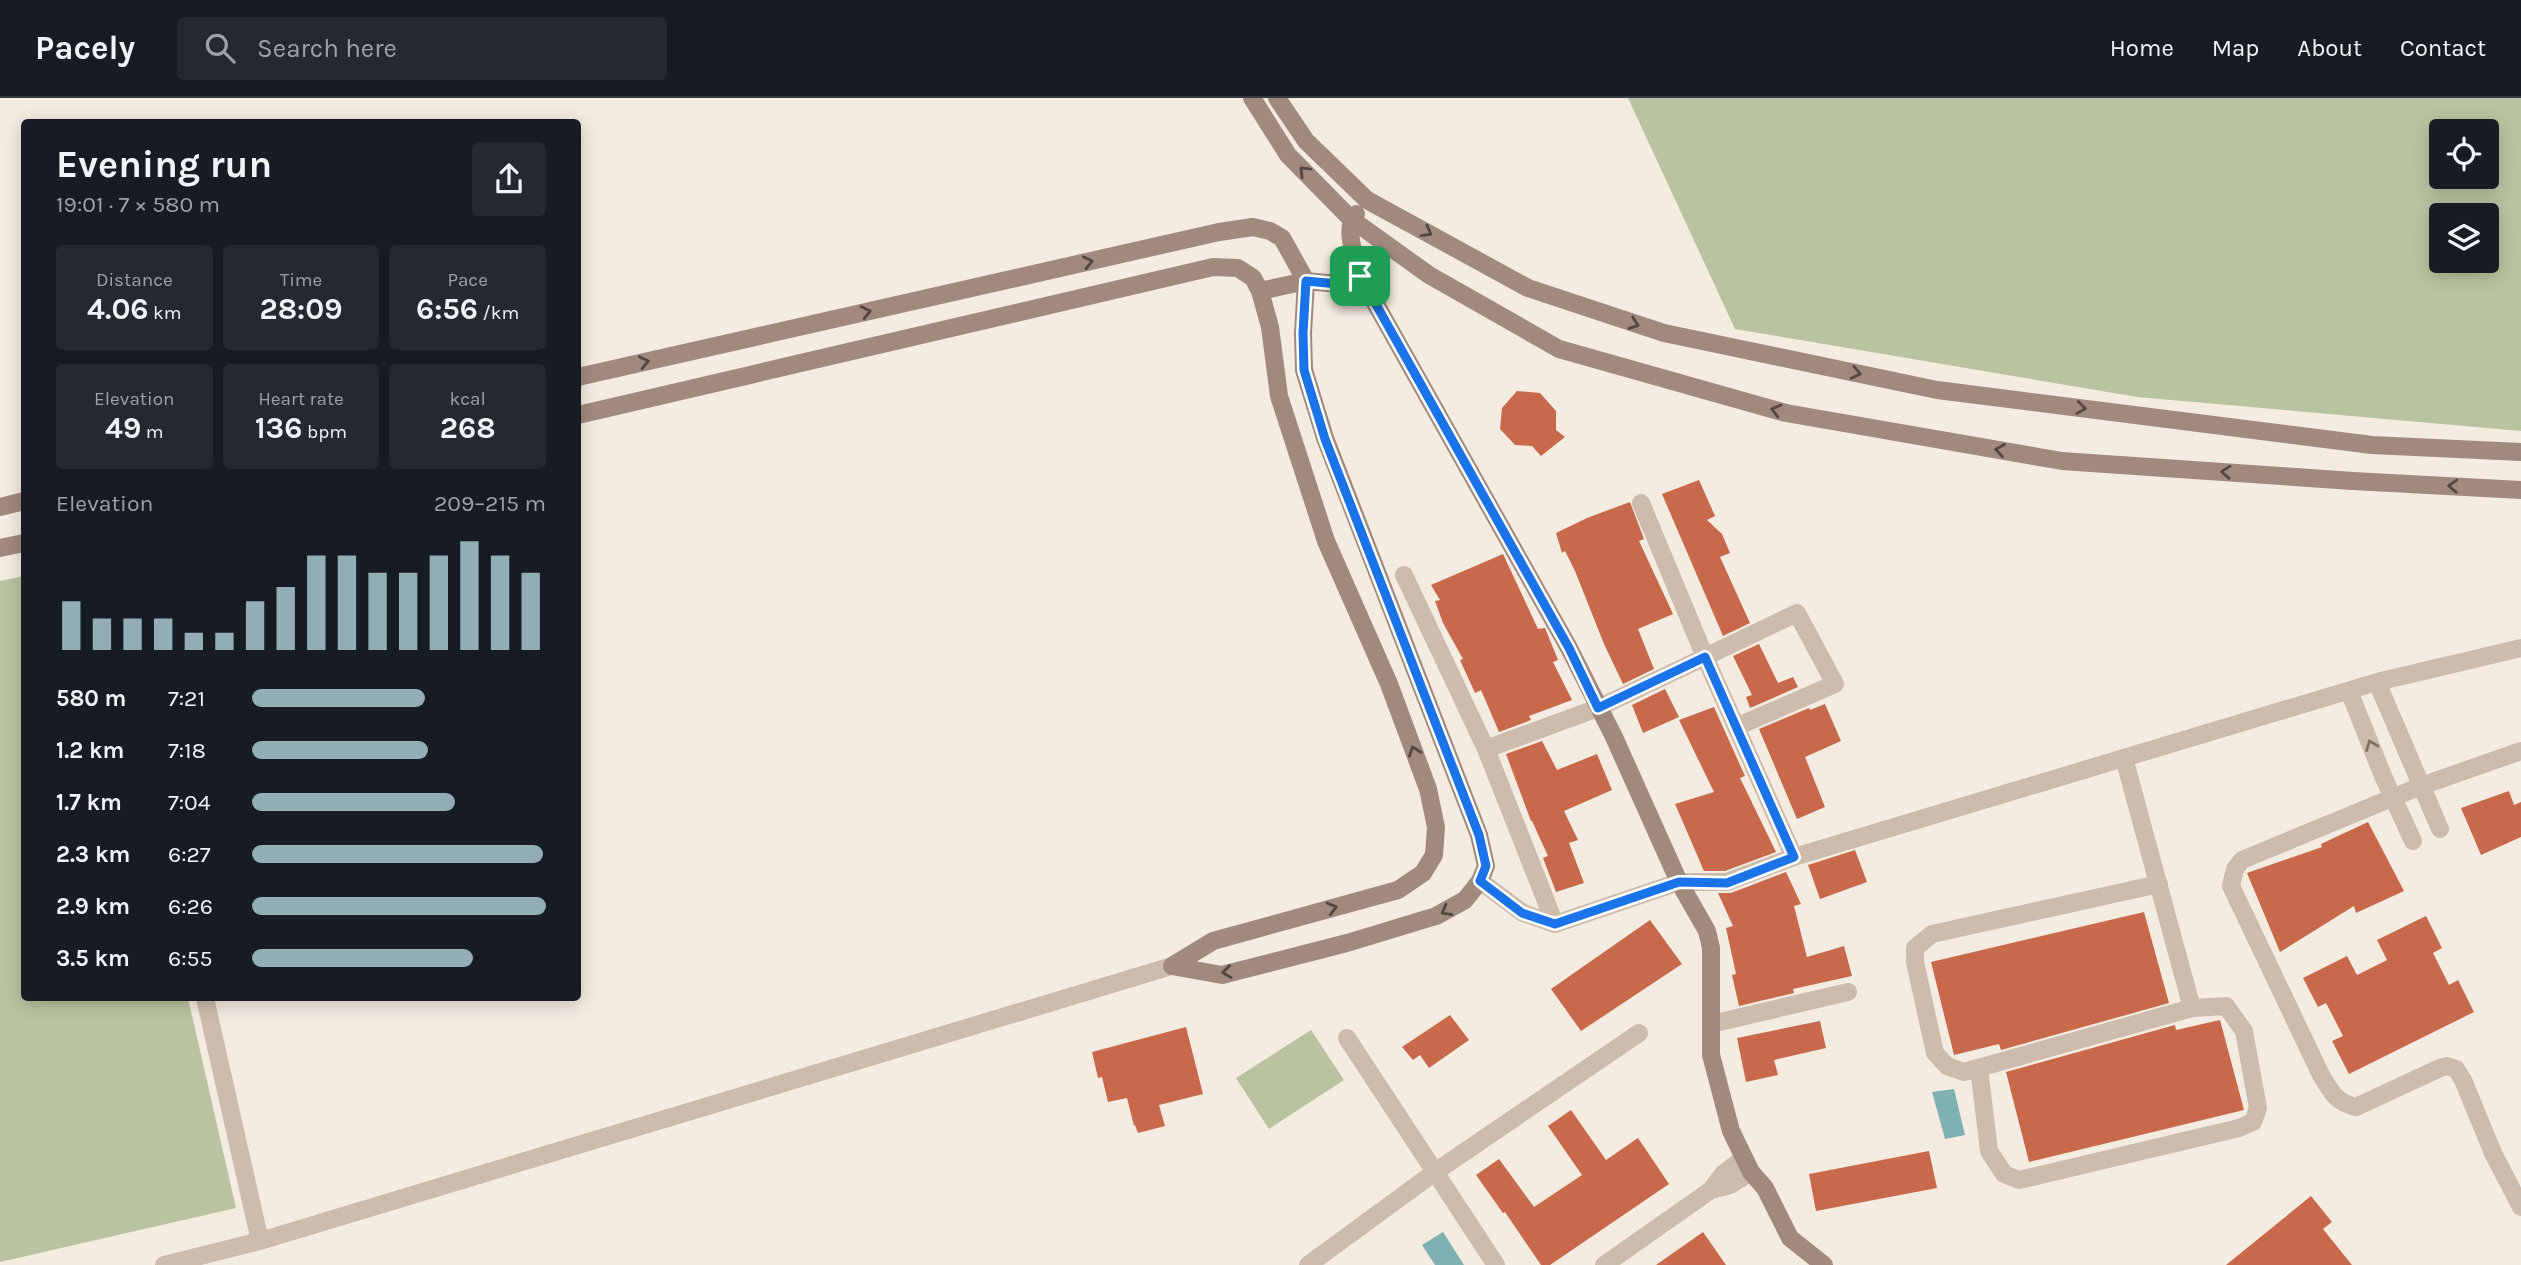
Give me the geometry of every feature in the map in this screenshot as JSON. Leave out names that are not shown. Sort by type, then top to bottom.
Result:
[{"type":"street","points":[[1252,98],[1288,155],[1352,219],[1429,275],[1559,349],[1786,413],[2062,461],[2521,490]]},
{"type":"street","points":[[1277,98],[1306,141],[1367,200],[1528,288],[1664,333],[1937,390],[2372,445],[2521,452]]},
{"type":"street","points":[[1367,200],[1352,219],[1350,229],[1360,276],[1569,648],[1679,882],[1707,931],[1711,948],[1711,1055],[1731,1131],[1748,1165],[1765,1188],[1790,1238],[1824,1265]]},
{"type":"street","points":[[581,376],[1205,235],[1253,227],[1270,231],[1282,238],[1306,281],[1304,370],[1325,439],[1479,835],[1486,866],[1480,881],[1465,900],[1436,916],[1347,943],[1222,975],[1172,966]]},
{"type":"street","points":[[164,1265],[260,1241],[1172,966],[1213,941],[1398,890],[1423,873],[1434,855],[1436,827],[1428,789],[1389,684],[1326,541],[1279,396],[1270,327],[1260,292],[1252,278],[1238,268],[1213,267],[581,414]]},
{"type":"street","points":[[1260,292],[1306,281],[1348,285],[1360,276]]},
{"type":"street","points":[[0,507],[21,502]]},
{"type":"street","points":[[1641,503],[1705,657],[1794,857]]},
{"type":"street","points":[[0,548],[21,543]]},
{"type":"street","points":[[1404,575],[1486,749],[1555,924]]},
{"type":"street","points":[[1486,749],[1598,708],[1797,613],[1835,684],[1736,727]]},
{"type":"street","points":[[1480,881],[1522,913],[1555,924],[1679,882],[1727,883],[1794,857],[2377,682],[2521,648]]},
{"type":"street","points":[[2377,682],[2440,830]]},
{"type":"street","points":[[2349,691],[2413,841]]},
{"type":"street","points":[[2521,751],[2421,786],[2242,860],[2235,869],[2231,886],[2330,1090],[2343,1104],[2356,1107],[2440,1068],[2447,1066],[2456,1069],[2493,1153],[2521,1207]]},
{"type":"street","points":[[2124,758],[2192,1007]]},
{"type":"street","points":[[1979,1068],[1989,1151],[2004,1174],[2019,1180],[2239,1128],[2253,1122],[2258,1108],[2244,1031],[2226,1006],[2192,1007],[1964,1072],[1947,1066],[1935,1054],[1915,962],[1915,948],[1932,934],[2159,884]]},
{"type":"street","points":[[1710,1024],[1848,992]]},
{"type":"street","points":[[206,1001],[260,1241]]},
{"type":"street","points":[[1308,1265],[1435,1172],[1639,1033]]},
{"type":"street","points":[[1347,1038],[1496,1265]]},
{"type":"street","points":[[1604,1265],[1711,1190],[1723,1174],[1748,1165]]},
{"type":"green space","points":[[1628,98],[2521,98],[2521,431],[2137,397],[1735,329]]},
{"type":"green space","points":[[21,577],[21,1001],[189,1001],[236,1208],[0,1262],[0,581]]},
{"type":"green space","points":[[1311,1030],[1344,1080],[1269,1129],[1236,1078]]},
{"type":"water","points":[[1954,1089],[1965,1135],[1945,1139],[1932,1092]]},
{"type":"water","points":[[1443,1232],[1464,1265],[1435,1265],[1422,1245]]},
{"type":"building","points":[[1517,391],[1540,393],[1556,411],[1556,430],[1565,437],[1541,456],[1532,446],[1515,445],[1500,429],[1502,408]]},
{"type":"building","points":[[1699,480],[1715,516],[1707,520],[1722,534],[1730,553],[1720,557],[1750,623],[1723,636],[1662,494]]},
{"type":"building","points":[[1630,502],[1644,539],[1639,541],[1673,614],[1638,629],[1654,669],[1623,684],[1575,571],[1565,551],[1562,553],[1556,533]]},
{"type":"building","points":[[1503,554],[1538,629],[1545,628],[1558,660],[1553,662],[1572,700],[1529,716],[1531,720],[1499,732],[1481,690],[1475,693],[1460,660],[1463,659],[1443,623],[1435,601],[1440,600],[1431,585]]},
{"type":"building","points":[[1759,644],[1778,683],[1793,677],[1798,687],[1750,708],[1746,697],[1752,695],[1733,656]]},
{"type":"building","points":[[1665,689],[1679,717],[1643,733],[1632,705]]},
{"type":"building","points":[[1825,704],[1841,741],[1805,757],[1825,807],[1797,819],[1759,729]]},
{"type":"building","points":[[1714,707],[1745,776],[1740,778],[1776,852],[1725,871],[1704,871],[1675,804],[1714,792],[1679,720]]},
{"type":"building","points":[[1542,741],[1557,770],[1597,754],[1612,790],[1564,811],[1578,840],[1569,843],[1584,883],[1556,892],[1543,858],[1548,856],[1531,821],[1506,754]]},
{"type":"building","points":[[2509,791],[2514,805],[2521,802],[2521,837],[2481,855],[2461,808]]},
{"type":"building","points":[[2368,822],[2404,891],[2356,913],[2354,906],[2280,952],[2247,873],[2322,847],[2321,844]]},
{"type":"building","points":[[1855,850],[1867,882],[1820,899],[1808,865]]},
{"type":"building","points":[[1786,872],[1801,904],[1794,906],[1807,957],[1844,946],[1852,976],[1793,989],[1794,993],[1739,1006],[1732,975],[1736,974],[1726,928],[1733,926],[1718,893],[1731,893]]},
{"type":"building","points":[[2144,912],[2169,1003],[2001,1050],[1999,1044],[1954,1055],[1931,962]]},
{"type":"building","points":[[2426,916],[2442,948],[2433,953],[2449,985],[2458,980],[2474,1012],[2349,1074],[2332,1041],[2343,1036],[2326,1003],[2318,1007],[2303,978],[2347,956],[2357,975],[2387,960],[2377,940]]},
{"type":"building","points":[[1650,920],[1682,964],[1581,1031],[1551,989]]},
{"type":"building","points":[[1450,1015],[1469,1040],[1429,1068],[1420,1055],[1413,1060],[1402,1047]]},
{"type":"building","points":[[2220,1020],[2244,1110],[2029,1162],[2006,1072],[2175,1025],[2176,1030]]},
{"type":"building","points":[[1820,1021],[1826,1048],[1774,1060],[1778,1075],[1746,1082],[1737,1038]]},
{"type":"building","points":[[1186,1027],[1203,1094],[1159,1105],[1165,1126],[1138,1133],[1127,1098],[1108,1102],[1102,1077],[1098,1078],[1092,1052]]},
{"type":"building","points":[[1571,1110],[1606,1160],[1638,1138],[1669,1184],[1550,1265],[1541,1265],[1476,1175],[1499,1159],[1534,1207],[1582,1175],[1548,1126]]},
{"type":"building","points":[[1929,1151],[1937,1188],[1816,1211],[1809,1174]]},
{"type":"building","points":[[2311,1196],[2332,1222],[2323,1229],[2352,1265],[2226,1265]]},
{"type":"building","points":[[1703,1232],[1726,1265],[1656,1265]]},
{"type":"route","points":[[1360,276],[1569,648],[1598,708],[1705,657],[1794,857],[1727,883],[1679,882],[1555,924],[1522,913],[1480,881],[1486,866],[1479,835],[1325,439],[1304,370],[1306,281],[1348,285],[1360,276]]}]
